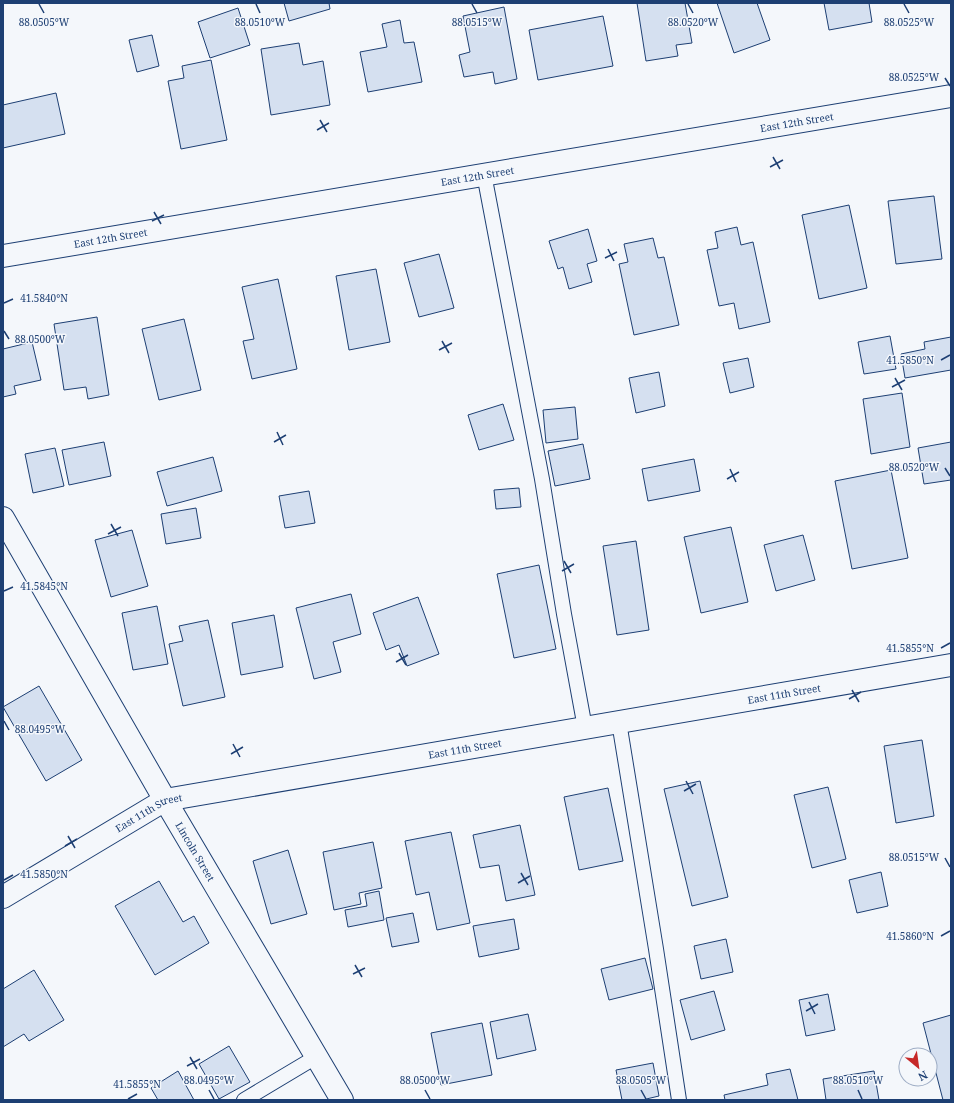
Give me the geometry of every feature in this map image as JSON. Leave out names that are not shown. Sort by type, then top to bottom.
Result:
[{"type":"street","name":"East 12th Street","points":[[3,256],[951,96]]},
{"type":"street","name":"Lincoln Street","points":[[6,533],[342,1100]]},
{"type":"street","name":"East 11th Street","points":[[3,897],[165,800],[951,665]]},
{"type":"lane","points":[[484,174],[542,479],[564,614],[585,728]]},
{"type":"lane","points":[[618,722],[679,1100]]},
{"type":"lane","points":[[244,1100],[316,1057]]},
{"type":"building","points":[[284,3],[329,3],[330,9],[289,21]]},
{"type":"building","points":[[637,3],[685,3],[692,43],[676,45],[678,56],[646,61]]},
{"type":"building","points":[[717,3],[757,3],[770,40],[734,53]]},
{"type":"building","points":[[824,3],[869,3],[872,22],[829,30]]},
{"type":"building","points":[[504,7],[517,79],[495,84],[493,72],[464,77],[459,55],[470,52],[463,16]]},
{"type":"building","points":[[238,8],[250,45],[210,58],[198,22]]},
{"type":"building","points":[[603,16],[613,66],[538,80],[529,30]]},
{"type":"building","points":[[400,20],[404,43],[414,42],[422,82],[368,92],[360,52],[387,47],[382,24]]},
{"type":"building","points":[[152,35],[159,66],[137,72],[129,40]]},
{"type":"building","points":[[299,43],[303,65],[323,61],[330,105],[271,115],[261,49]]},
{"type":"building","points":[[211,60],[227,140],[181,149],[168,81],[184,78],[182,66]]},
{"type":"building","points":[[56,93],[65,134],[3,148],[3,105]]},
{"type":"building","points":[[934,196],[942,259],[896,264],[888,201]]},
{"type":"building","points":[[849,205],[867,288],[819,299],[802,215]]},
{"type":"building","points":[[737,227],[741,245],[753,242],[770,322],[739,329],[734,303],[719,306],[707,250],[718,248],[715,232]]},
{"type":"building","points":[[588,229],[597,261],[587,264],[592,282],[569,289],[563,267],[558,269],[549,241]]},
{"type":"building","points":[[653,238],[658,258],[664,257],[679,325],[634,335],[619,264],[628,262],[624,244]]},
{"type":"building","points":[[439,254],[454,308],[419,317],[404,263]]},
{"type":"building","points":[[376,269],[390,342],[349,350],[336,276]]},
{"type":"building","points":[[278,279],[297,369],[252,379],[243,341],[254,339],[242,287]]},
{"type":"building","points":[[97,317],[109,395],[88,399],[86,387],[64,390],[54,324]]},
{"type":"building","points":[[184,319],[201,390],[159,400],[142,329]]},
{"type":"building","points":[[890,336],[896,369],[864,374],[858,342]]},
{"type":"building","points":[[951,337],[951,370],[905,378],[901,354],[925,349],[924,342]]},
{"type":"building","points":[[32,342],[41,380],[14,386],[16,394],[3,397],[3,349]]},
{"type":"building","points":[[748,358],[754,387],[730,393],[723,363]]},
{"type":"building","points":[[659,372],[665,406],[636,413],[629,378]]},
{"type":"building","points":[[902,393],[910,447],[871,454],[863,399]]},
{"type":"building","points":[[503,404],[514,440],[479,450],[468,415]]},
{"type":"building","points":[[575,407],[578,439],[546,443],[543,410]]},
{"type":"building","points":[[104,442],[111,476],[69,485],[62,450]]},
{"type":"building","points":[[951,442],[951,480],[924,484],[918,448]]},
{"type":"building","points":[[583,444],[590,479],[555,486],[548,451]]},
{"type":"building","points":[[55,448],[64,486],[33,493],[25,454]]},
{"type":"building","points":[[213,457],[222,491],[167,506],[157,472]]},
{"type":"building","points":[[694,459],[700,491],[648,501],[642,469]]},
{"type":"building","points":[[891,470],[908,558],[852,569],[835,481]]},
{"type":"building","points":[[519,488],[521,507],[496,509],[494,490]]},
{"type":"building","points":[[309,491],[315,523],[285,528],[279,496]]},
{"type":"building","points":[[196,508],[201,538],[166,544],[161,514]]},
{"type":"building","points":[[731,527],[748,602],[701,613],[684,537]]},
{"type":"building","points":[[132,530],[148,586],[111,597],[95,540]]},
{"type":"building","points":[[803,535],[815,580],[776,591],[764,545]]},
{"type":"building","points":[[636,541],[649,630],[617,635],[603,546]]},
{"type":"building","points":[[539,565],[556,649],[514,658],[497,574]]},
{"type":"building","points":[[351,594],[361,634],[333,642],[341,672],[314,679],[296,608]]},
{"type":"building","points":[[418,597],[439,654],[407,666],[399,645],[386,650],[373,613]]},
{"type":"building","points":[[157,606],[168,664],[133,670],[122,613]]},
{"type":"building","points":[[274,615],[283,667],[241,675],[232,623]]},
{"type":"building","points":[[208,620],[225,697],[183,706],[169,644],[183,641],[179,626]]},
{"type":"building","points":[[39,686],[82,760],[46,781],[3,707]]},
{"type":"building","points":[[922,740],[934,816],[896,823],[884,746]]},
{"type":"building","points":[[700,781],[728,897],[692,906],[664,789]]},
{"type":"building","points":[[828,787],[846,859],[812,868],[794,795]]},
{"type":"building","points":[[608,788],[623,861],[579,870],[564,797]]},
{"type":"building","points":[[520,825],[535,895],[506,901],[499,865],[480,868],[473,835]]},
{"type":"building","points":[[451,832],[470,923],[437,930],[429,892],[416,895],[405,841]]},
{"type":"building","points":[[373,842],[382,888],[359,893],[361,904],[334,910],[323,852]]},
{"type":"building","points":[[288,850],[307,914],[271,924],[253,861]]},
{"type":"building","points":[[881,872],[888,906],[857,913],[849,880]]},
{"type":"building","points":[[159,881],[183,922],[194,916],[209,943],[155,975],[115,906]]},
{"type":"building","points":[[379,891],[384,920],[348,927],[345,910],[367,906],[365,894]]},
{"type":"building","points":[[413,913],[419,942],[392,947],[386,918]]},
{"type":"building","points":[[514,919],[519,949],[479,957],[473,926]]},
{"type":"building","points":[[726,939],[733,972],[701,979],[694,946]]},
{"type":"building","points":[[645,958],[653,989],[609,1000],[601,969]]},
{"type":"building","points":[[34,970],[64,1020],[29,1041],[24,1034],[3,1047],[3,989]]},
{"type":"building","points":[[714,991],[725,1030],[691,1040],[680,1000]]},
{"type":"building","points":[[828,994],[835,1030],[806,1036],[799,1000]]},
{"type":"building","points":[[528,1014],[536,1050],[497,1059],[490,1022]]},
{"type":"building","points":[[951,1015],[951,1100],[943,1100],[938,1081],[938,1047],[929,1047],[923,1023]]},
{"type":"building","points":[[482,1023],[492,1075],[441,1085],[431,1033]]},
{"type":"building","points":[[229,1046],[250,1082],[219,1099],[199,1064]]},
{"type":"building","points":[[653,1063],[659,1096],[642,1100],[622,1100],[616,1070]]},
{"type":"building","points":[[790,1069],[798,1100],[725,1100],[724,1095],[768,1085],[766,1074]]},
{"type":"building","points":[[178,1071],[194,1100],[158,1100],[151,1088]]},
{"type":"building","points":[[874,1071],[879,1100],[826,1100],[823,1079]]}]
